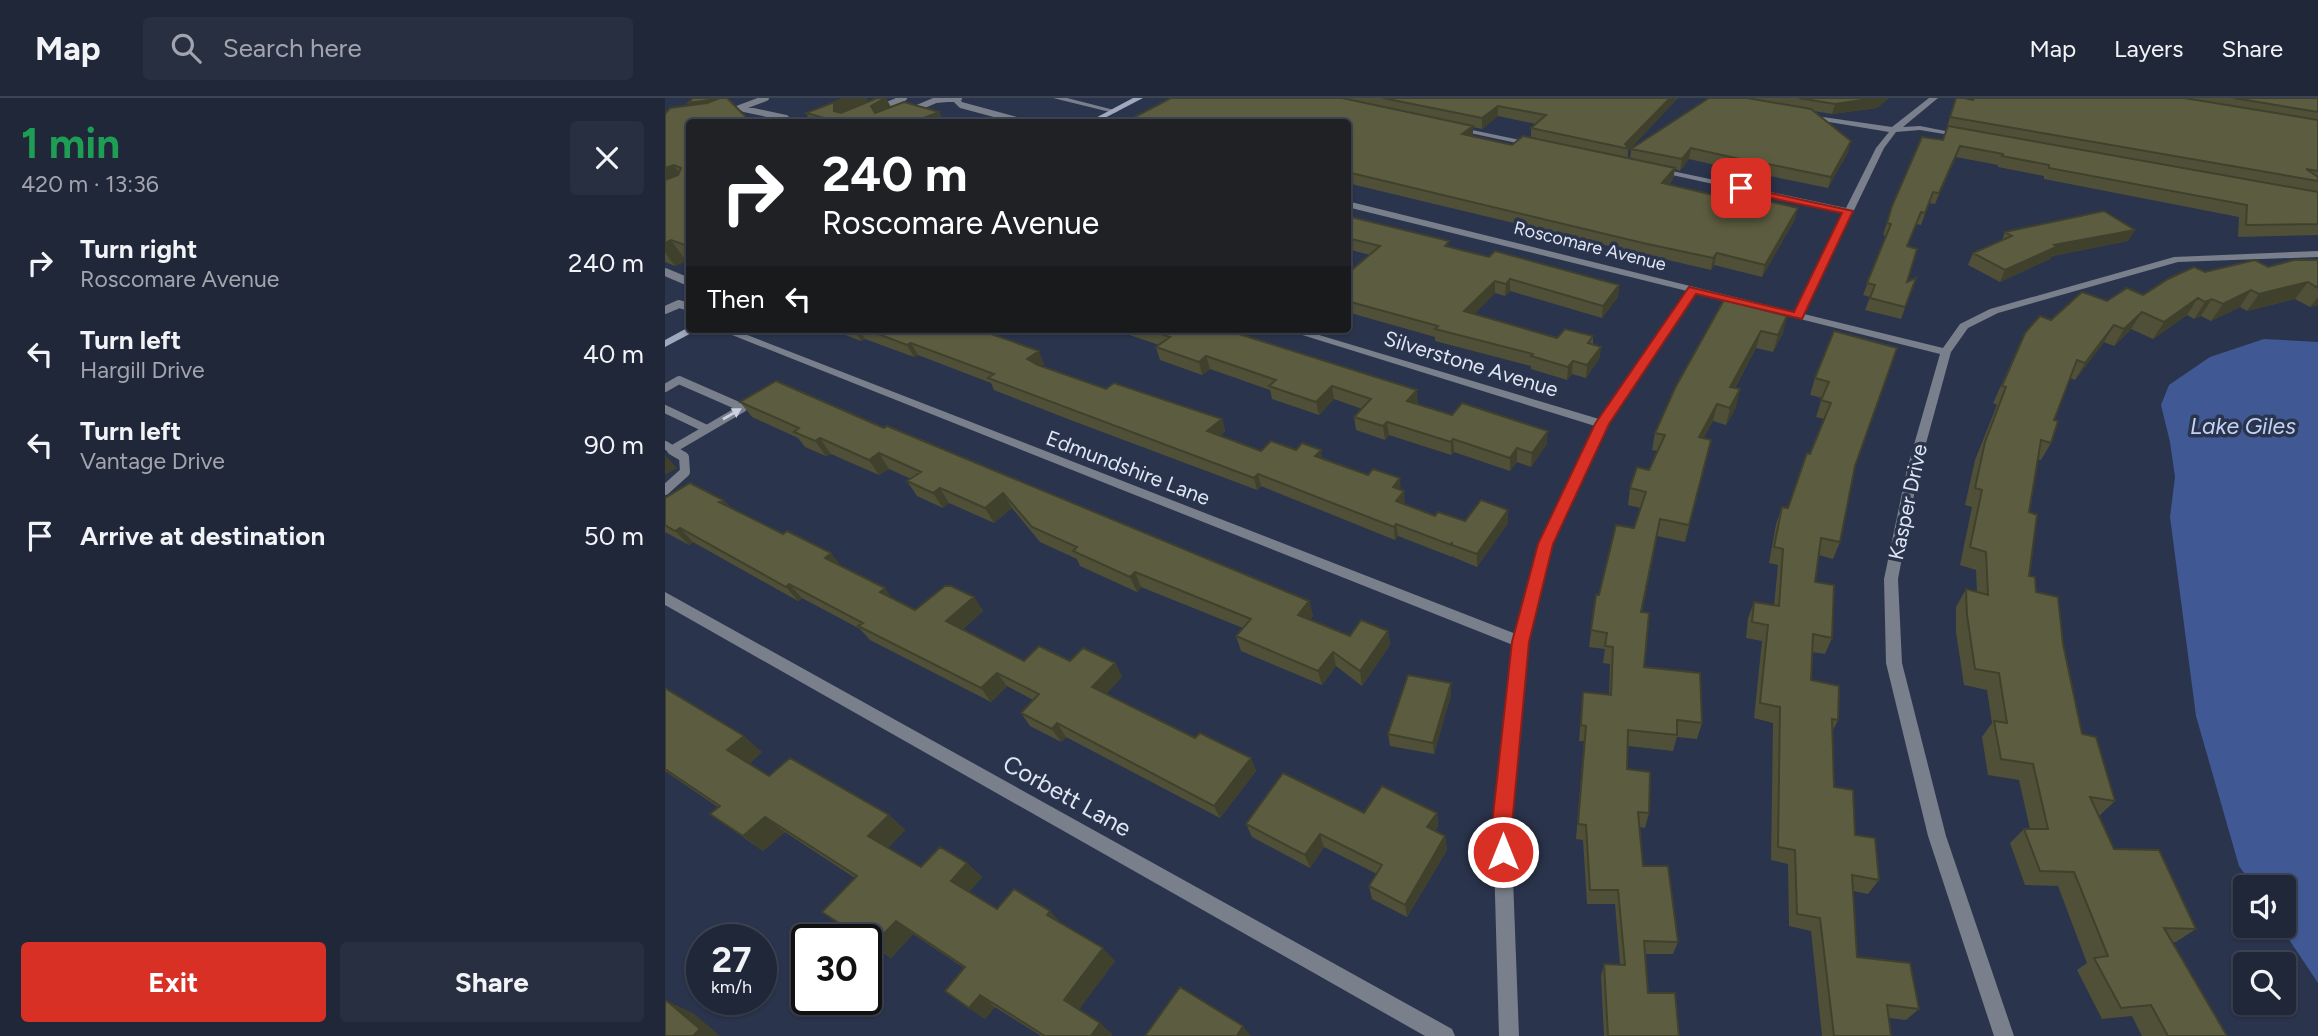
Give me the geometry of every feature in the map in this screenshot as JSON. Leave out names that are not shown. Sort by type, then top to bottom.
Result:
[{"type":"street","points":[[1057,98],[1114,111]]},
{"type":"street","points":[[1098,119],[1139,98]]},
{"type":"street","points":[[1798,316],[1880,148],[1894,130],[1934,98]]},
{"type":"street","points":[[1791,114],[1894,130],[1920,128],[1974,138]]},
{"type":"street","points":[[1445,126],[1540,146]]},
{"type":"street","points":[[1647,169],[1848,211]]},
{"type":"street","name":"Roscomare Avenue","points":[[1351,205],[1945,352]]},
{"type":"street","name":"Kasper Drive","points":[[2004,1036],[1937,836],[1894,663],[1891,579],[1913,469],[1945,352],[1964,326],[1994,311],[2177,259],[2318,254]]},
{"type":"street","points":[[1509,1036],[1502,825],[1521,642],[1546,544],[1602,424],[1693,289]]},
{"type":"street","points":[[665,344],[686,333]]},
{"type":"street","name":"Edmundshire Lane","points":[[732,333],[1521,642]]},
{"type":"street","name":"Silverstone Avenue","points":[[1301,333],[1602,424]]},
{"type":"street","name":"Corbett Lane","points":[[665,598],[1445,1036]]},
{"type":"lane","points":[[722,114],[744,109],[766,98]]},
{"type":"lane","points":[[869,113],[904,98]]},
{"type":"lane","points":[[891,119],[936,100],[958,99],[961,105],[1020,119]]},
{"type":"lane","points":[[744,109],[786,118]]},
{"type":"lane","points":[[665,272],[686,281]]},
{"type":"lane","points":[[665,310],[679,304],[686,306]]},
{"type":"lane","points":[[665,387],[679,380],[743,408],[669,447]]},
{"type":"lane","points":[[665,410],[707,429]]},
{"type":"lane","points":[[665,490],[685,472],[684,457],[669,447]]},
{"type":"water","name":"Lake Giles","points":[[2264,339],[2318,342],[2318,983],[2288,938],[2296,938],[2296,875],[2245,875],[2239,866],[2196,716],[2170,517],[2175,477],[2161,405],[2169,385],[2210,357]]},
{"type":"building","points":[[693,98],[715,98],[688,103]]},
{"type":"building","points":[[727,98],[748,119],[686,119],[686,244],[671,240],[665,243],[665,180],[678,175],[681,168],[674,165],[665,168],[665,114],[670,108]]},
{"type":"building","points":[[845,98],[834,103],[834,111],[841,113],[877,98],[885,98],[871,106],[875,113],[904,102],[939,112],[922,119],[828,119],[806,113]]},
{"type":"building","points":[[1171,98],[1342,98],[1473,126],[1462,134],[1512,145],[1523,136],[1675,168],[1662,183],[1718,196],[1730,179],[1753,185],[1745,196],[1798,208],[1765,265],[1717,253],[1713,258],[1643,243],[1351,173],[1351,119],[1131,119]]},
{"type":"building","points":[[1383,98],[1670,98],[1625,144],[1629,149],[1531,128],[1546,115],[1498,106],[1482,118]]},
{"type":"building","points":[[1709,98],[1747,98],[1811,109],[1851,141],[1831,177],[1768,164],[1760,175],[1736,171],[1744,160],[1691,148],[1682,159],[1631,149]]},
{"type":"building","points":[[1799,98],[1875,98],[1835,104]]},
{"type":"building","points":[[1956,98],[2184,98],[2318,120],[2318,171],[2306,169],[2318,177],[2318,181],[1950,117]]},
{"type":"building","points":[[2234,98],[2318,98],[2318,112]]},
{"type":"building","points":[[1948,126],[2318,192],[2318,224],[2246,225],[2247,205],[2049,168],[2049,165],[1960,146],[1939,193],[1933,192],[1925,213],[1921,212],[1907,246],[1917,249],[1907,282],[1916,278],[1905,307],[1870,298],[1875,285],[1867,283],[1891,224],[1887,223],[1892,206],[1922,137],[1943,140]]},
{"type":"building","points":[[2104,211],[2135,230],[2054,245],[2056,247],[2005,270],[1973,253],[2012,236],[2005,232]]},
{"type":"building","points":[[1351,217],[1449,241],[1445,246],[1489,257],[1495,251],[1619,285],[1603,306],[1510,279],[1506,284],[1495,281],[1464,311],[1557,338],[1565,329],[1593,336],[1588,343],[1601,347],[1587,365],[1573,361],[1568,367],[1531,356],[1533,354],[1435,329],[1438,326],[1351,302],[1351,271],[1380,246],[1351,239]]},
{"type":"building","points":[[2255,260],[2268,267],[2294,260],[2318,260],[2318,288],[2308,282],[2259,294],[2251,290],[2223,304],[2212,299],[2205,302],[2198,298],[2164,322],[2142,312],[2124,329],[2114,325],[2085,363],[2077,360],[2054,420],[2058,421],[2051,443],[2041,440],[2029,512],[2037,515],[2029,576],[2035,577],[2036,592],[2058,597],[2063,644],[2082,734],[2096,737],[2115,801],[2090,797],[2114,849],[2159,850],[2196,929],[2164,928],[2227,1036],[2168,1036],[2151,1005],[2121,1008],[2094,958],[2108,956],[2074,872],[2040,871],[2024,829],[2048,829],[2033,764],[2001,759],[1994,721],[2007,723],[1999,673],[1975,669],[1967,615],[1966,589],[1988,595],[1986,552],[1970,547],[1982,490],[1975,488],[1985,442],[2006,387],[2002,386],[2025,333],[2040,316],[2051,320],[2082,292],[2107,301],[2127,288],[2143,295],[2194,267],[2205,272]]},
{"type":"building","points":[[1724,300],[1787,316],[1778,335],[1761,331],[1730,387],[1740,389],[1730,408],[1717,404],[1699,437],[1711,440],[1689,525],[1660,519],[1641,612],[1649,613],[1644,667],[1700,673],[1702,723],[1677,720],[1677,735],[1628,730],[1627,769],[1650,772],[1649,813],[1638,812],[1643,866],[1668,866],[1678,942],[1644,941],[1648,993],[1675,993],[1679,1036],[1608,1036],[1604,964],[1625,965],[1618,890],[1590,890],[1586,825],[1578,824],[1586,726],[1581,725],[1583,692],[1611,695],[1613,647],[1605,646],[1607,633],[1591,630],[1596,595],[1599,595],[1616,525],[1634,528],[1646,492],[1630,488],[1637,467],[1649,470],[1665,435],[1655,433],[1675,388]]},
{"type":"building","points":[[1834,331],[1897,348],[1855,466],[1840,542],[1821,538],[1815,582],[1834,585],[1832,638],[1813,634],[1811,680],[1839,686],[1838,720],[1832,719],[1834,787],[1853,790],[1855,835],[1875,838],[1879,880],[1852,875],[1857,957],[1910,963],[1919,1009],[1887,1005],[1891,1036],[1834,1036],[1820,918],[1797,914],[1795,850],[1778,847],[1780,707],[1760,703],[1768,625],[1752,622],[1754,602],[1779,606],[1783,549],[1774,547],[1782,507],[1788,508],[1807,453],[1810,454],[1831,403],[1821,400],[1829,382],[1815,378]]},
{"type":"building","points":[[876,333],[988,333],[1039,351],[1027,359],[1038,365],[1106,389],[1114,383],[1222,419],[1207,431],[1261,451],[1271,441],[1296,450],[1302,443],[1321,450],[1315,456],[1368,475],[1373,469],[1400,478],[1393,487],[1404,491],[1396,501],[1435,516],[1438,512],[1465,521],[1481,500],[1508,510],[1477,554],[1452,545],[1452,542],[1451,545],[1396,524],[1394,527],[1258,474],[1254,478],[988,378],[994,374],[911,343],[907,345]]},
{"type":"building","points":[[1158,333],[1236,333],[1417,390],[1407,401],[1452,415],[1462,403],[1548,431],[1532,453],[1517,448],[1510,458],[1453,439],[1451,442],[1387,422],[1383,426],[1354,417],[1371,399],[1332,386],[1316,402],[1269,386],[1276,380],[1206,356],[1199,362],[1156,347],[1170,337]]},
{"type":"building","points":[[776,381],[884,428],[887,426],[1309,601],[1298,615],[1350,636],[1361,620],[1388,631],[1360,671],[1333,652],[1318,671],[1236,636],[1251,619],[1135,572],[1130,577],[1073,551],[1077,547],[1032,527],[1003,493],[985,508],[940,488],[933,493],[907,481],[921,472],[879,453],[869,460],[820,438],[815,441],[794,432],[799,428],[740,402]]},
{"type":"building","points":[[690,483],[723,500],[719,502],[783,534],[787,531],[831,553],[825,558],[885,588],[880,592],[915,610],[945,586],[951,586],[974,597],[946,621],[1024,661],[1039,646],[1070,661],[1083,648],[1115,663],[1092,687],[1195,738],[1200,733],[1251,758],[1214,806],[1057,723],[1052,729],[1021,713],[1039,694],[997,673],[981,688],[858,626],[863,623],[789,584],[786,587],[680,528],[675,531],[665,525],[665,498]]},
{"type":"building","points":[[1408,675],[1451,683],[1433,743],[1388,734]]},
{"type":"building","points":[[665,688],[744,736],[727,750],[769,776],[790,758],[889,815],[868,836],[921,867],[940,847],[967,863],[951,881],[997,909],[1014,889],[1050,911],[1047,915],[1103,948],[1064,1000],[1100,1023],[1091,1036],[1045,1036],[980,995],[969,1008],[945,991],[965,967],[896,921],[882,936],[882,924],[841,924],[822,912],[857,876],[765,817],[743,836],[710,814],[720,806],[665,769]]},
{"type":"building","points":[[1283,773],[1364,813],[1382,786],[1437,813],[1427,827],[1445,836],[1405,905],[1369,886],[1382,865],[1320,834],[1305,855],[1246,824]]},
{"type":"building","points":[[1180,987],[1243,1026],[1237,1036],[1145,1036]]},
{"type":"building","points":[[667,1001],[700,1029],[693,1036],[665,1036]]},
{"type":"route","points":[[1503,852],[1502,825],[1521,642],[1546,544],[1602,424],[1693,289],[1798,316],[1848,211],[1741,188]]}]
